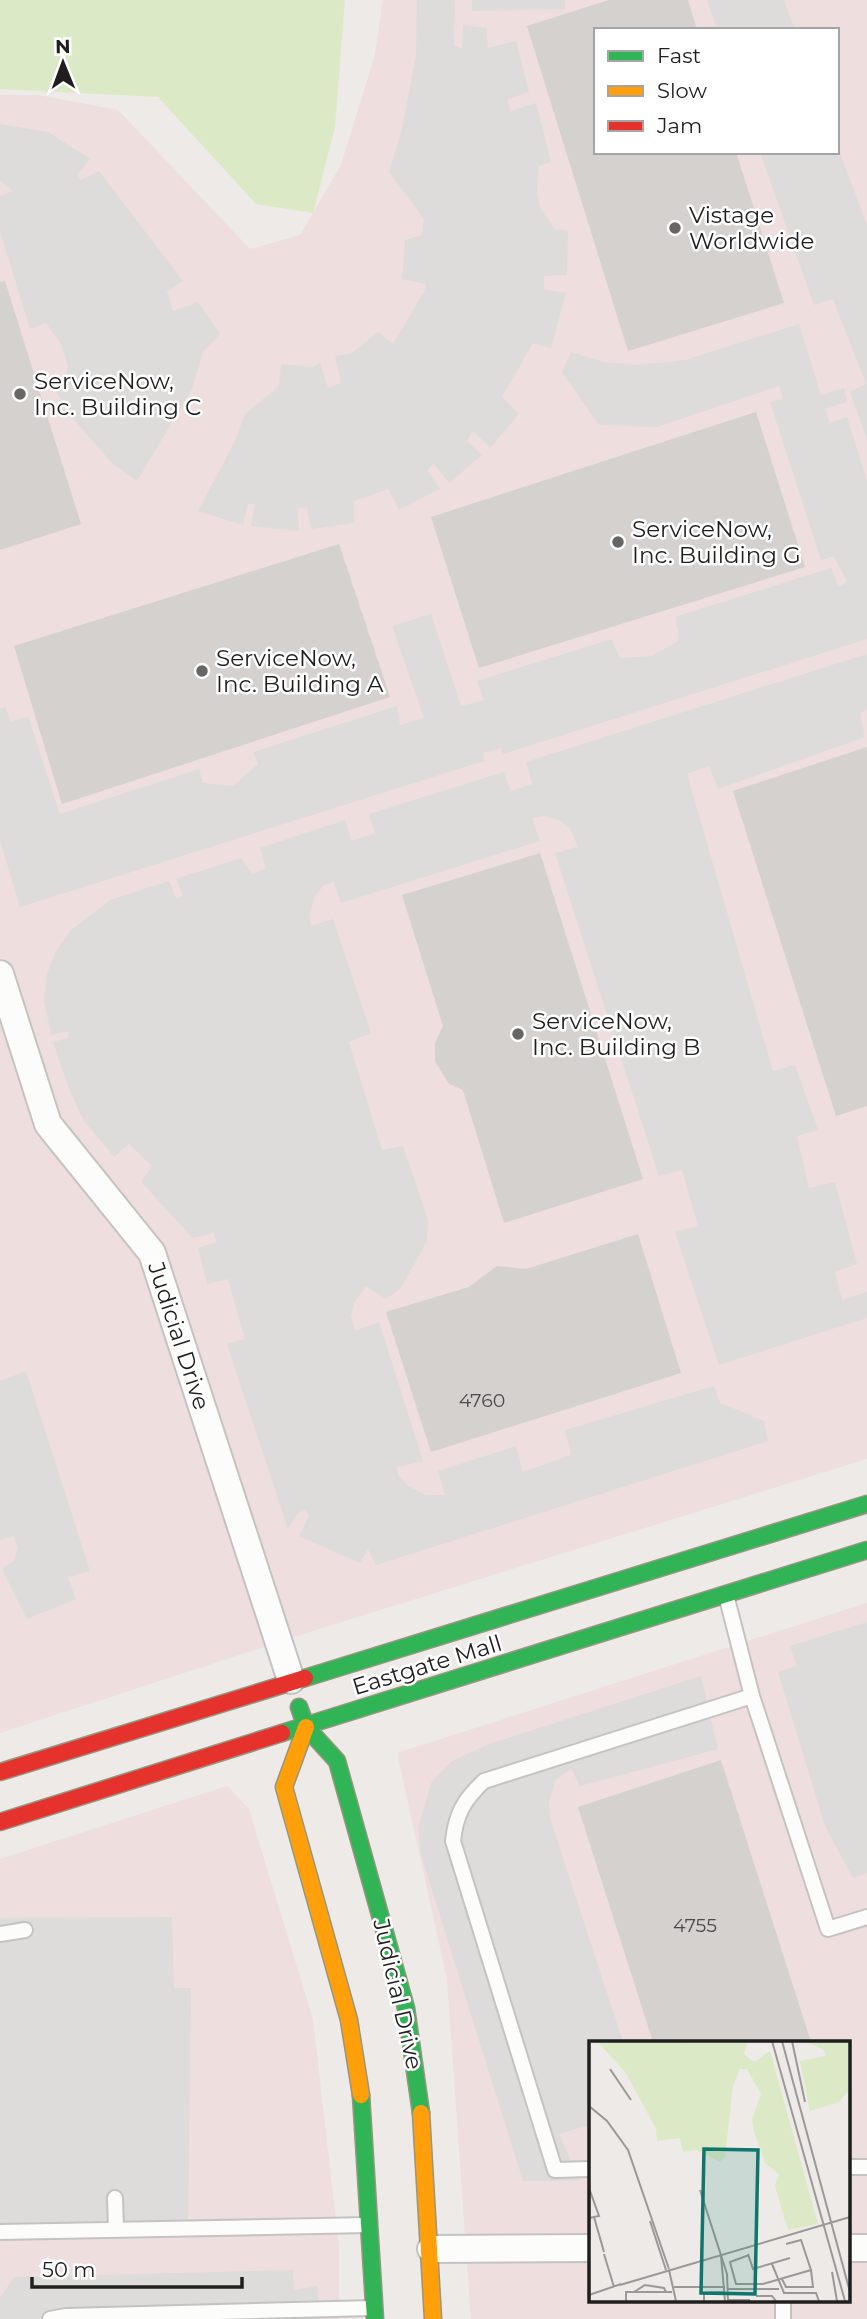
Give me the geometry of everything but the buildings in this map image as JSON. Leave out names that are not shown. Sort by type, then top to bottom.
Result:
[{"type":"main road","name":"Eastgate Mall","points":[[0,1772],[291,1679],[867,1504]]},
{"type":"main road","name":"Eastgate Mall","points":[[0,1822],[867,1550]]},
{"type":"main road","name":"Judicial Drive","points":[[291,1679],[306,1727],[337,1761],[406,2008],[419,2084],[431,2249],[433,2319]]},
{"type":"main road","points":[[306,1727],[284,1787],[349,2020],[361,2091],[375,2313]]},
{"type":"street","name":"Judicial Drive","points":[[0,974],[48,1124],[152,1253],[291,1679]]},
{"type":"street","points":[[431,2249],[589,2248]]},
{"type":"lane","points":[[726,1595],[752,1696],[828,1929],[867,1917]]},
{"type":"lane","points":[[589,2169],[555,2169],[453,1841],[456,1814],[467,1797],[484,1781],[752,1696]]},
{"type":"lane","points":[[0,1934],[25,1930]]},
{"type":"lane","points":[[115,2198],[116,2230]]},
{"type":"lane","points":[[0,2232],[371,2225]]},
{"type":"lane","points":[[50,2319],[66,2316],[375,2313]]},
{"type":"shaded area","points":[[383,0],[867,0],[867,1459],[322,1628],[0,1733],[0,95],[38,95],[118,110],[250,249],[300,235],[341,165],[375,55]]},
{"type":"shaded area","points":[[417,0],[455,0],[454,45],[462,49],[463,25],[486,28],[488,48],[516,41],[529,92],[507,99],[511,111],[536,103],[551,162],[539,166],[537,192],[540,208],[555,229],[568,231],[567,275],[544,276],[544,289],[566,293],[551,348],[533,343],[502,397],[519,414],[490,448],[473,431],[467,441],[482,455],[449,483],[434,464],[427,470],[440,489],[399,510],[388,489],[354,501],[354,523],[311,529],[307,507],[298,509],[299,531],[251,526],[255,504],[248,504],[243,525],[198,511],[235,441],[245,414],[279,386],[281,364],[313,367],[320,362],[328,388],[341,383],[335,356],[352,353],[378,332],[393,344],[424,292],[426,284],[402,279],[405,240],[422,235],[424,219],[389,172],[402,129],[416,55]]},
{"type":"shaded area","points":[[472,0],[565,0],[565,9],[472,11]]},
{"type":"shaded area","points":[[707,0],[784,0],[794,28],[716,28]]},
{"type":"shaded area","points":[[0,124],[48,132],[90,159],[77,175],[80,180],[99,171],[183,281],[167,291],[173,311],[198,302],[220,334],[203,352],[192,389],[137,481],[112,463],[74,420],[56,391],[65,384],[68,366],[61,344],[46,323],[30,329],[0,231],[0,196],[13,191],[0,180]]},
{"type":"shaded area","points":[[839,150],[867,225],[867,439],[850,392],[866,384],[833,299],[814,305],[761,154],[839,154]]},
{"type":"shaded area","points":[[799,324],[821,395],[844,388],[847,402],[825,409],[830,423],[847,417],[867,481],[867,639],[503,754],[501,748],[483,753],[484,761],[20,907],[0,841],[0,708],[5,707],[11,722],[28,716],[60,814],[199,769],[203,783],[233,786],[258,764],[253,752],[397,706],[400,725],[424,718],[392,626],[431,614],[461,706],[484,700],[477,681],[612,639],[620,658],[652,656],[677,642],[679,635],[675,617],[831,568],[839,587],[847,582],[834,556],[821,560],[770,402],[783,399],[779,386],[657,427],[599,425],[562,372],[571,352],[604,362],[637,365],[685,360]]},
{"type":"shaded area","points":[[867,654],[867,710],[860,713],[865,737],[718,789],[709,766],[687,774],[773,1071],[795,1065],[818,1130],[797,1136],[809,1188],[835,1182],[857,1264],[835,1272],[842,1300],[867,1292],[867,1318],[719,1365],[675,1232],[698,1226],[682,1170],[659,1176],[555,853],[578,847],[570,828],[559,820],[543,816],[532,818],[540,841],[341,903],[334,882],[324,885],[315,896],[310,914],[311,926],[333,919],[371,1033],[349,1042],[382,1150],[403,1146],[428,1220],[427,1241],[401,1288],[386,1299],[366,1286],[354,1303],[351,1316],[355,1331],[379,1322],[423,1461],[397,1467],[398,1475],[408,1486],[426,1495],[445,1495],[438,1471],[516,1446],[523,1472],[571,1455],[565,1430],[714,1386],[720,1403],[764,1421],[768,1441],[376,1565],[368,1549],[360,1563],[299,1536],[309,1516],[305,1510],[298,1513],[288,1529],[227,1344],[245,1339],[228,1279],[207,1284],[198,1248],[217,1242],[214,1233],[193,1238],[141,1182],[152,1166],[129,1144],[114,1157],[84,1121],[69,1089],[53,1042],[67,1038],[69,1031],[51,1035],[44,1000],[47,974],[56,951],[70,931],[110,900],[169,881],[176,898],[183,896],[176,879],[241,858],[252,874],[266,868],[260,848],[345,820],[352,841],[375,833],[369,814],[504,772],[511,791],[532,784],[526,762]]},
{"type":"shaded area","points":[[26,1371],[90,1571],[68,1577],[76,1599],[27,1619],[2,1569],[14,1561],[18,1549],[14,1536],[0,1540],[0,1381]]},
{"type":"shaded area","points":[[867,1603],[867,2319],[471,2319],[447,1979],[397,1753]]},
{"type":"shaded area","points":[[867,1622],[867,1873],[853,1878],[825,1826],[778,1672],[797,1666],[790,1646]]},
{"type":"shaded area","points":[[701,1676],[718,1749],[580,1786],[571,1769],[556,1780],[549,1801],[550,1818],[623,2041],[589,2041],[589,2125],[559,2134],[580,2181],[523,2181],[421,1855],[418,1829],[431,1783],[451,1762],[486,1745]]},
{"type":"shaded area","points":[[227,1786],[249,1809],[313,2020],[339,2247],[339,2319],[0,2319],[0,1859]]},
{"type":"shaded area","points":[[172,1917],[174,1988],[191,1988],[188,2232],[0,2229],[0,1918]]},
{"type":"shaded area","points":[[293,2270],[294,2290],[318,2286],[318,2319],[0,2319],[0,2298],[14,2277]]},
{"type":"green space","points":[[0,0],[345,0],[335,127],[313,213],[256,204],[158,97],[0,89]]},
{"type":"traffic: fast","points":[[305,1678],[867,1504]]},
{"type":"traffic: fast","points":[[282,1733],[867,1550]]},
{"type":"traffic: fast","points":[[299,1707],[306,1727],[337,1761],[406,2008],[421,2113]]},
{"type":"traffic: fast","points":[[361,2095],[375,2319]]},
{"type":"traffic: slow","points":[[306,1727],[284,1787],[349,2020],[361,2095]]},
{"type":"traffic: slow","points":[[421,2113],[433,2319]]},
{"type":"traffic: jam","points":[[0,1772],[305,1678]]},
{"type":"traffic: jam","points":[[0,1822],[282,1733]]},
{"type":"place","name":"Vistage Worldwide","points":[[675,228]]},
{"type":"place","name":"ServiceNow, Inc. Building C","points":[[20,394]]},
{"type":"place","name":"ServiceNow, Inc. Building G","points":[[618,542]]},
{"type":"place","name":"ServiceNow, Inc. Building A","points":[[202,671]]},
{"type":"place","name":"ServiceNow, Inc. Building B","points":[[518,1034]]}]
